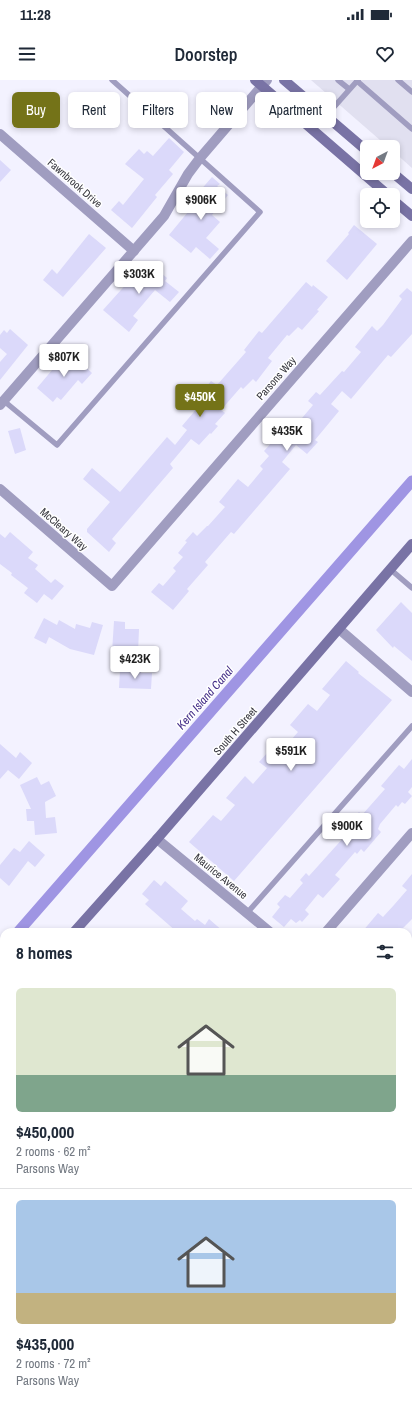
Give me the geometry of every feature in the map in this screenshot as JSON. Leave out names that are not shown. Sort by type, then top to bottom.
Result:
[{"type":"street","points":[[284,80],[298,92]]},
{"type":"street","points":[[2,403],[164,216],[188,174],[261,82],[380,188]]},
{"type":"street","points":[[336,125],[360,145]]},
{"type":"street","name":"Fawnbrook Drive","points":[[0,134],[134,251]]},
{"type":"street","points":[[400,179],[412,189]]},
{"type":"street","points":[[400,206],[412,216]]},
{"type":"street","name":"Parsons Way","points":[[112,586],[412,241]]},
{"type":"street","name":"McCleary Way","points":[[0,489],[112,586]]},
{"type":"street","name":"South H Street","points":[[78,928],[157,839],[412,544]]},
{"type":"street","points":[[339,629],[412,692]]},
{"type":"street","points":[[329,928],[412,833]]},
{"type":"street","name":"Maurice Avenue","points":[[157,839],[265,928]]},
{"type":"lane","points":[[2,403],[57,445],[260,212],[112,80]]},
{"type":"lane","points":[[338,80],[349,90]]},
{"type":"lane","points":[[398,80],[412,92]]},
{"type":"lane","points":[[336,105],[357,81],[412,129]]},
{"type":"lane","points":[[390,569],[412,588]]},
{"type":"lane","points":[[247,913],[412,726]]},
{"type":"shaded area","points":[[311,80],[412,80],[412,168],[400,157],[400,140],[380,140],[336,102],[336,92],[325,92]]},
{"type":"building","points":[[169,138],[184,152],[169,170],[173,174],[155,195],[157,197],[132,228],[111,210],[119,201],[123,205],[144,179],[125,164],[139,149],[144,154],[147,151],[153,156]]},
{"type":"building","points":[[0,160],[11,170],[0,182]]},
{"type":"building","points":[[212,177],[220,184],[217,186],[228,195],[212,215],[220,222],[206,238],[219,249],[210,259],[196,247],[191,253],[169,235],[202,195],[199,192]]},
{"type":"building","points":[[354,225],[377,244],[347,280],[326,261],[349,234],[348,233]]},
{"type":"building","points":[[89,234],[106,248],[63,297],[43,280],[52,269],[57,274]]},
{"type":"building","points":[[147,261],[167,278],[165,281],[179,292],[170,302],[155,290],[133,316],[138,320],[129,332],[103,310]]},
{"type":"building","points":[[306,282],[312,287],[313,285],[328,297],[317,310],[319,311],[302,330],[298,327],[289,336],[287,335],[268,358],[272,361],[256,382],[253,379],[243,389],[241,387],[221,410],[225,413],[215,424],[218,426],[211,434],[210,433],[199,445],[191,439],[170,464],[173,468],[112,539],[116,543],[109,552],[87,532],[87,529],[110,502],[83,479],[92,468],[120,492],[167,437],[175,445],[187,430],[182,426],[199,406],[195,403],[202,395],[200,394],[211,381],[217,385],[246,352],[244,350],[259,331],[262,333]]},
{"type":"building","points":[[407,288],[412,292],[412,334],[391,357],[388,355],[351,399],[342,391],[331,404],[339,411],[315,440],[318,442],[307,454],[296,445],[282,462],[290,469],[234,534],[231,532],[205,562],[208,565],[187,589],[189,591],[173,610],[151,592],[159,583],[163,586],[176,571],[173,568],[183,557],[178,553],[187,542],[185,541],[193,532],[197,536],[225,507],[219,502],[238,479],[248,487],[263,469],[260,466],[269,456],[264,451],[282,431],[287,435],[297,424],[313,405],[308,401],[316,392],[320,395],[342,371],[344,372],[361,352],[355,347],[372,326],[377,331],[383,325],[402,299],[399,296]]},
{"type":"building","points":[[10,329],[28,345],[0,380],[0,362],[7,354],[0,348],[0,335],[4,330],[7,333]]},
{"type":"building","points":[[68,351],[92,373],[82,384],[78,380],[61,400],[57,397],[53,402],[37,388]]},
{"type":"building","points":[[20,428],[26,450],[15,454],[8,431]]},
{"type":"building","points":[[10,532],[33,552],[28,558],[38,565],[35,569],[51,583],[55,579],[64,586],[52,600],[44,594],[37,603],[24,593],[28,588],[0,564],[0,534],[5,538]]},
{"type":"building","points":[[401,602],[412,613],[412,661],[394,646],[393,648],[376,630]]},
{"type":"building","points":[[44,618],[57,625],[59,620],[75,629],[76,624],[90,628],[92,622],[103,625],[94,655],[70,649],[49,637],[46,644],[34,638]]},
{"type":"building","points":[[114,621],[125,622],[125,629],[139,629],[138,653],[112,652]]},
{"type":"building","points":[[346,661],[359,672],[358,673],[392,700],[234,881],[189,842],[213,815],[221,821],[235,805],[226,798],[245,776],[253,784],[267,768],[259,762],[277,742],[284,748],[298,732],[290,725],[308,704],[317,711],[330,695],[322,689]]},
{"type":"building","points":[[120,670],[152,673],[151,689],[119,688]]},
{"type":"building","points":[[0,744],[16,758],[20,752],[32,763],[19,779],[8,770],[0,779]]},
{"type":"building","points":[[412,759],[412,787],[408,792],[412,796],[405,804],[402,802],[398,807],[396,805],[380,824],[378,829],[381,832],[364,852],[361,849],[357,854],[355,852],[348,860],[335,875],[340,879],[323,898],[318,894],[305,910],[309,914],[302,922],[300,920],[296,923],[291,919],[284,927],[272,917],[280,907],[277,904],[285,895],[290,898],[303,883],[300,880],[306,873],[309,876],[345,836],[341,833],[346,826],[359,812],[362,815],[385,789],[381,786],[399,765],[404,769]]},
{"type":"building","points":[[37,777],[41,785],[49,781],[56,796],[45,802],[46,818],[55,817],[57,833],[35,835],[34,821],[27,821],[26,809],[31,809],[20,785]]},
{"type":"building","points":[[29,841],[45,855],[35,867],[28,861],[9,886],[0,878],[0,865],[14,848],[20,852]]},
{"type":"building","points":[[412,874],[412,919],[403,928],[365,928],[378,913],[383,917],[407,890],[402,886]]},
{"type":"building","points":[[154,880],[161,886],[165,881],[188,901],[181,909],[195,921],[197,919],[205,925],[209,919],[219,928],[172,928],[145,904],[149,900],[142,894]]},
{"type":"waterway","name":"Kern Island Canal","points":[[21,928],[412,481]]}]
